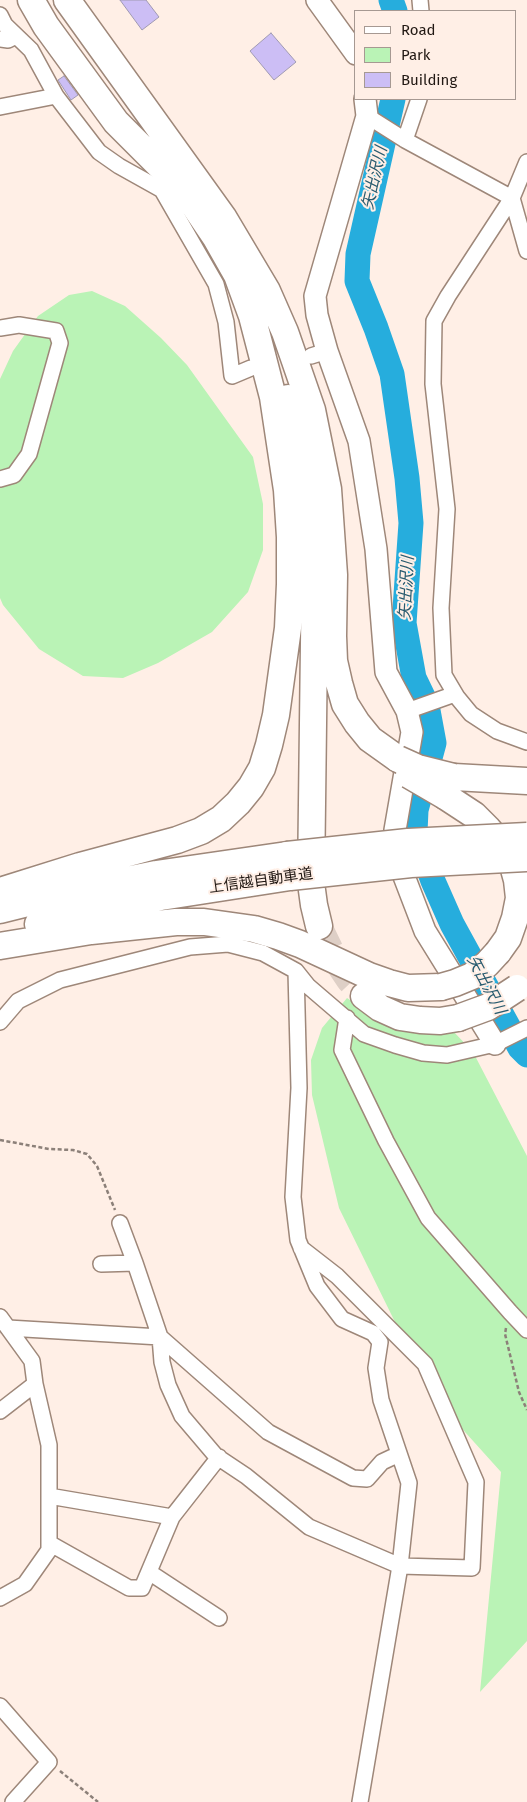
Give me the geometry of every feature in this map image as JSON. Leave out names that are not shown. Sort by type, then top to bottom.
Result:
[{"type":"highway","points":[[31,0],[46,26],[116,122],[165,171],[195,207],[216,238],[258,318],[289,400],[308,482],[315,564],[311,883],[314,905],[320,926]]},
{"type":"highway","points":[[0,946],[91,931],[176,922],[204,922],[254,929],[278,936],[389,983],[408,988],[441,987],[472,976],[498,952],[508,938],[516,918],[519,898],[518,880],[512,862],[502,845],[450,786],[381,756],[367,742],[355,725],[338,683],[334,661],[334,575],[328,488],[312,410],[285,332],[267,292],[223,218],[67,0]]},
{"type":"highway","points":[[0,891],[80,866],[177,840],[201,831],[221,819],[238,803],[262,768],[276,715],[288,628],[290,537],[287,490],[273,397],[252,316],[237,275]]},
{"type":"highway","points":[[450,786],[527,781]]},
{"type":"highway","name":"上信越自動車道","points":[[0,934],[85,912],[160,897],[288,866],[408,842],[527,836]]},
{"type":"highway","name":"上信越自動車道","points":[[0,910],[88,888],[156,874],[288,866],[412,864],[527,858]]},
{"type":"highway","points":[[364,996],[380,1008],[400,1017],[440,1021],[473,1014],[488,1007],[522,984]]},
{"type":"street","points":[[317,0],[354,51]]},
{"type":"street","points":[[0,15],[5,25],[31,50],[56,96],[99,152],[119,166],[162,190],[216,284],[226,322],[232,376],[251,368]]},
{"type":"street","points":[[0,39],[8,40],[16,36]]},
{"type":"street","points":[[0,108],[56,96]]},
{"type":"street","points":[[405,140],[419,100]]},
{"type":"street","points":[[500,1042],[424,931],[397,858],[395,830],[412,732],[411,710],[386,672],[376,549],[359,441],[319,353],[315,296],[369,112],[405,140],[512,198],[527,250]]},
{"type":"street","points":[[527,162],[512,198],[448,296],[434,321],[432,384],[447,509],[441,608],[444,675],[452,696],[471,714],[497,731],[527,742]]},
{"type":"street","points":[[0,328],[19,325],[56,331],[60,343],[29,454],[14,475],[0,478]]},
{"type":"street","points":[[411,710],[452,696]]},
{"type":"street","points":[[0,1022],[18,1001],[60,980],[190,948],[228,944],[262,953],[296,971],[308,986],[364,1034],[395,1045],[423,1052],[447,1055],[500,1042],[526,1029]]},
{"type":"street","points":[[296,971],[299,1088],[293,1197],[298,1240],[317,1286],[342,1319],[373,1333],[380,1342],[376,1368],[381,1400],[409,1483],[400,1566],[360,1802]]},
{"type":"street","points":[[347,1018],[342,1050],[386,1141],[428,1218],[527,1330]]},
{"type":"street","points":[[120,1223],[160,1337],[162,1362],[168,1385],[182,1416],[219,1458],[246,1476],[309,1527],[400,1566],[472,1568],[476,1482],[425,1364],[337,1276],[301,1248]]},
{"type":"street","points":[[101,1264],[135,1263]]},
{"type":"street","points":[[4,1323],[160,1337],[268,1432],[353,1478],[367,1479],[382,1462],[399,1454]]},
{"type":"street","points":[[0,1598],[25,1584],[49,1550],[49,1445],[35,1384],[32,1361],[4,1323]]},
{"type":"street","points":[[0,1411],[35,1384]]},
{"type":"street","points":[[49,1543],[129,1588],[142,1588],[172,1517],[219,1458]]},
{"type":"street","points":[[49,1496],[172,1517]]},
{"type":"street","points":[[149,1572],[219,1618]]},
{"type":"street","points":[[0,1706],[49,1762],[13,1802]]},
{"type":"path","points":[[0,1140],[49,1149],[73,1150],[87,1154],[97,1166],[120,1223]]},
{"type":"path","points":[[510,1312],[505,1334],[519,1392],[527,1410]]},
{"type":"path","points":[[49,1762],[98,1802]]},
{"type":"green space","points":[[92,291],[125,306],[161,338],[187,365],[253,457],[263,504],[263,550],[248,592],[212,632],[158,663],[123,678],[83,676],[39,649],[3,605],[0,598],[0,379],[13,351],[38,316],[69,295]]},
{"type":"green space","points":[[347,998],[379,1019],[453,1031],[473,1052],[527,1156],[527,1641],[480,1692],[501,1472],[447,1412],[394,1320],[339,1208],[312,1095],[311,1060],[322,1028]]},
{"type":"building","points":[[120,0],[146,0],[159,17],[142,30]]},
{"type":"building","points":[[271,33],[296,62],[274,80],[250,51]]},
{"type":"building","points":[[64,76],[78,95],[71,100],[58,80]]},
{"type":"waterway","name":"矢出沢川","points":[[391,0],[395,10]]},
{"type":"waterway","name":"矢出沢川","points":[[393,100],[358,254],[357,281],[392,374],[407,478],[411,523],[404,623],[414,678],[427,705],[434,743],[416,810],[415,832],[433,881],[452,924],[520,1048],[527,1055]]},
{"type":"tunnel","points":[[319,926],[335,959],[349,980],[364,996]]}]
